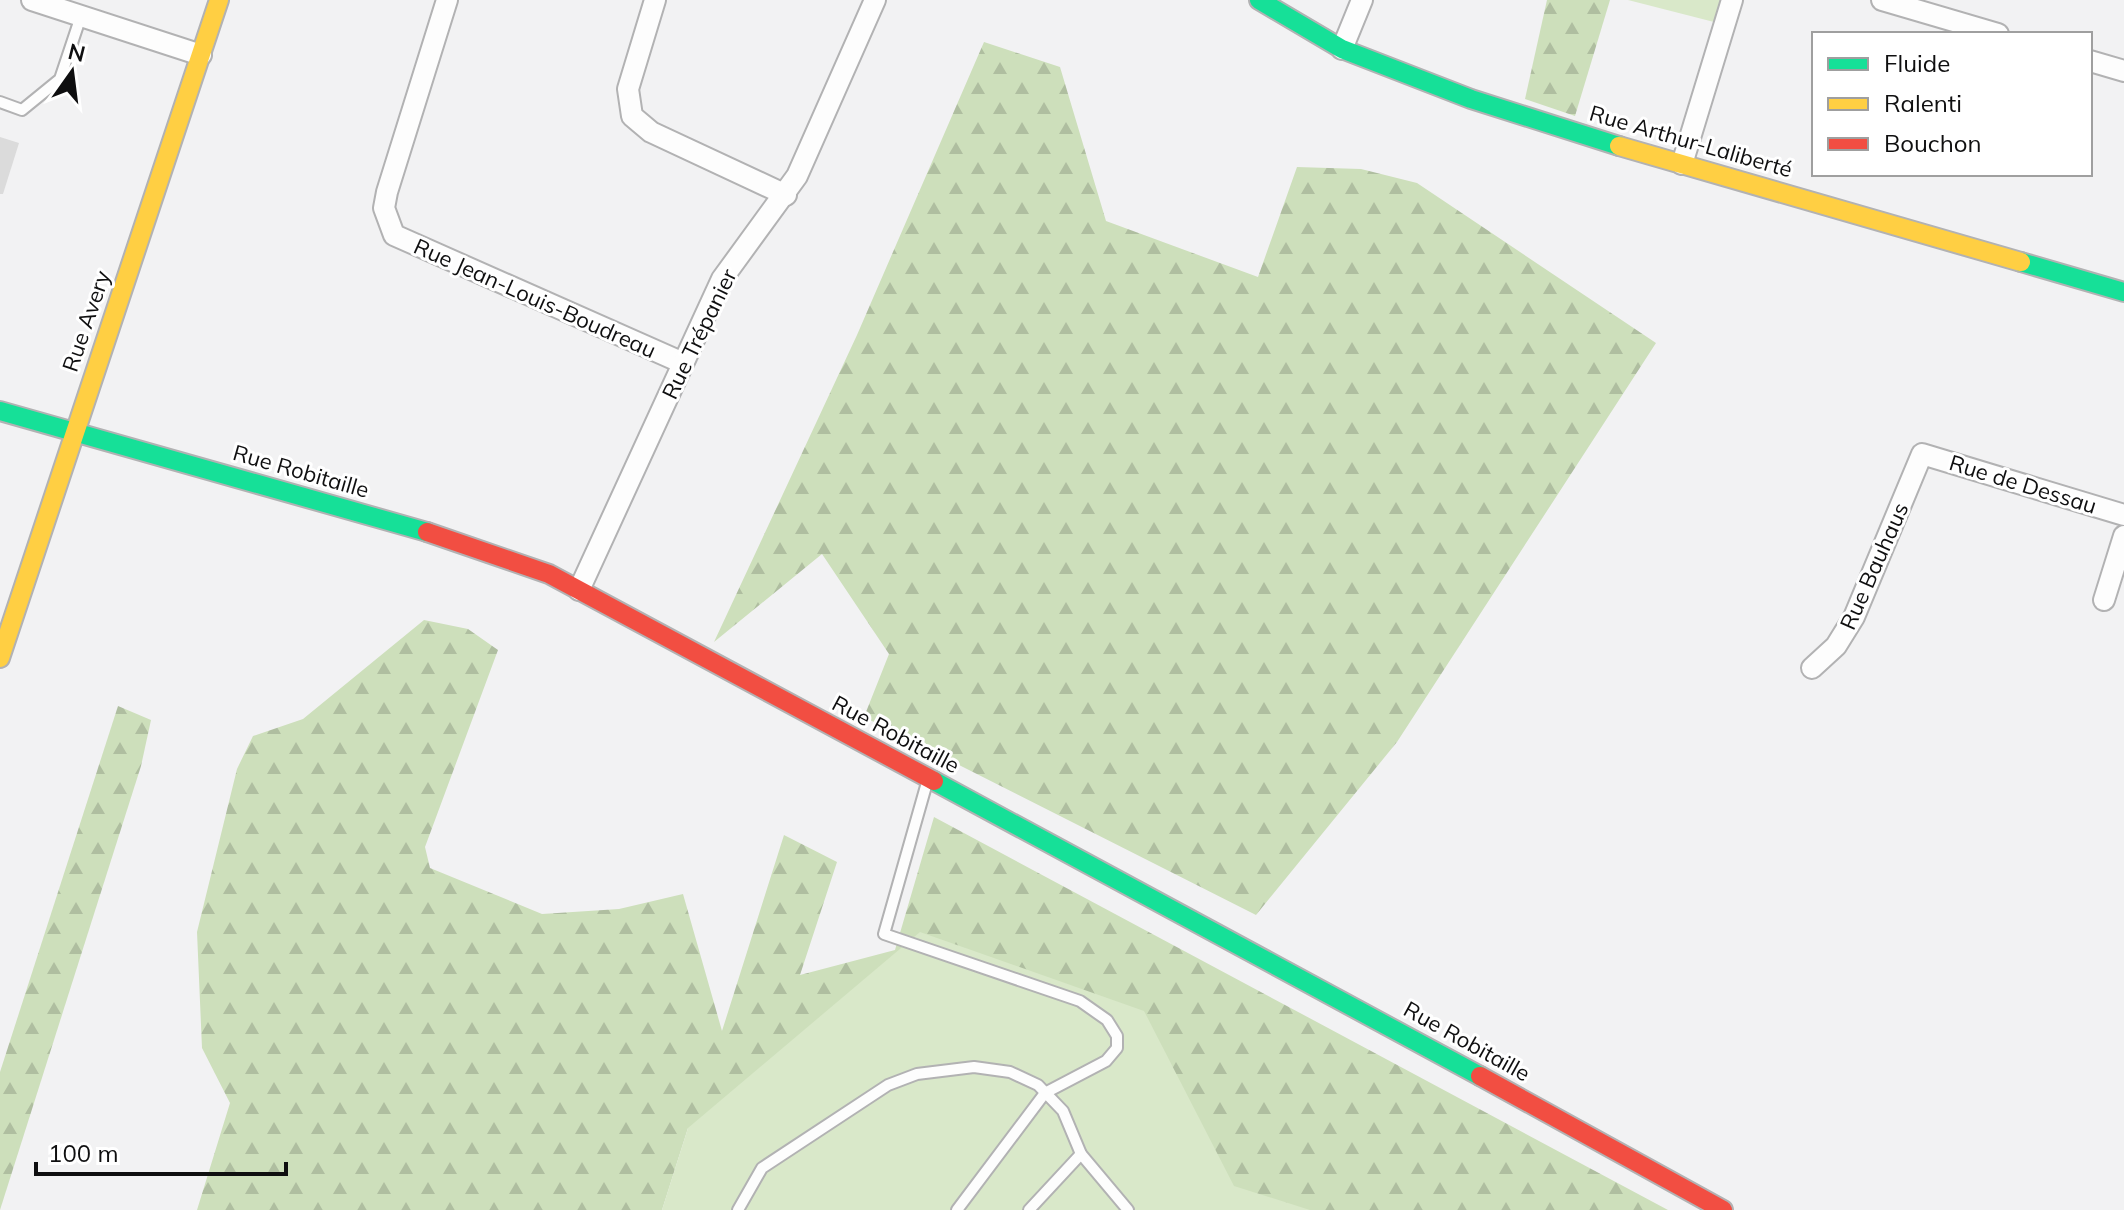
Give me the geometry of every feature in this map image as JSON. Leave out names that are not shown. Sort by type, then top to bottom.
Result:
[{"type":"street","points":[[32,0],[201,55]]},
{"type":"street","name":"Rue Avery","points":[[0,658],[219,0]]},
{"type":"street","name":"Rue Jean-Louis-Boudreau","points":[[447,0],[387,192],[384,208],[394,235],[683,363]]},
{"type":"street","points":[[655,0],[628,89],[632,116],[651,132],[786,195]]},
{"type":"street","name":"Rue Trépanier","points":[[579,590],[722,279],[786,195],[809,152],[875,0]]},
{"type":"street","name":"Rue Arthur-Laliberté","points":[[1259,0],[1342,49],[1471,99],[1682,164],[2124,292]]},
{"type":"street","points":[[1342,49],[1362,0]]},
{"type":"street","points":[[1682,164],[1732,0]]},
{"type":"street","points":[[1882,0],[1991,32]]},
{"type":"street","points":[[2092,62],[2124,71]]},
{"type":"street","name":"Rue Robitaille","points":[[0,411],[470,544],[549,574],[1299,976],[1723,1210]]},
{"type":"street","name":"Rue de Dessau","points":[[1922,454],[2124,515]]},
{"type":"street","name":"Rue Bauhaus","points":[[1812,668],[1836,646],[1854,617],[1922,454]]},
{"type":"street","points":[[2104,600],[2124,536]]},
{"type":"lane","points":[[0,102],[22,110],[60,79],[81,16]]},
{"type":"lane","points":[[928,779],[884,934],[1080,1001],[1107,1020],[1117,1036],[1117,1048],[1106,1061],[1045,1093],[957,1210]]},
{"type":"lane","points":[[738,1210],[762,1168],[888,1085],[917,1074],[974,1067],[1010,1072],[1038,1085],[1063,1111],[1081,1154],[1128,1210]]},
{"type":"lane","points":[[1029,1210],[1081,1154]]},
{"type":"green space","points":[[1547,0],[1610,0],[1575,116],[1525,99]]},
{"type":"green space","points":[[1628,0],[1722,0],[1714,22]]},
{"type":"green space","points":[[984,42],[1060,67],[1106,221],[1258,277],[1297,167],[1361,169],[1417,183],[1656,343],[1397,742],[1256,915],[864,717],[889,654],[822,554],[714,642],[857,335]]},
{"type":"green space","points":[[424,620],[468,629],[498,650],[425,847],[430,868],[542,914],[619,909],[683,894],[722,1031],[784,835],[837,862],[800,975],[895,950],[934,817],[1668,1210],[1204,1210],[688,1128],[662,1210],[197,1210],[230,1103],[202,1048],[197,932],[237,769],[253,736],[303,719]]},
{"type":"green space","points":[[118,706],[151,720],[141,766],[0,1210],[0,1072]]},
{"type":"green space","points":[[920,932],[1144,1011],[1234,1186],[1310,1210],[662,1210],[688,1128]]},
{"type":"building","points":[[0,137],[19,143],[3,194],[0,194]]},
{"type":"traffic: fast","points":[[1259,0],[1342,49],[1471,99],[1619,146]]},
{"type":"traffic: fast","points":[[2021,262],[2124,292]]},
{"type":"traffic: fast","points":[[0,411],[427,532]]},
{"type":"traffic: fast","points":[[934,781],[1480,1076]]},
{"type":"traffic: slow","points":[[0,658],[219,0]]},
{"type":"traffic: slow","points":[[1619,146],[2021,262]]},
{"type":"traffic: jam","points":[[427,532],[549,574],[934,781]]},
{"type":"traffic: jam","points":[[1480,1076],[1723,1210]]}]
